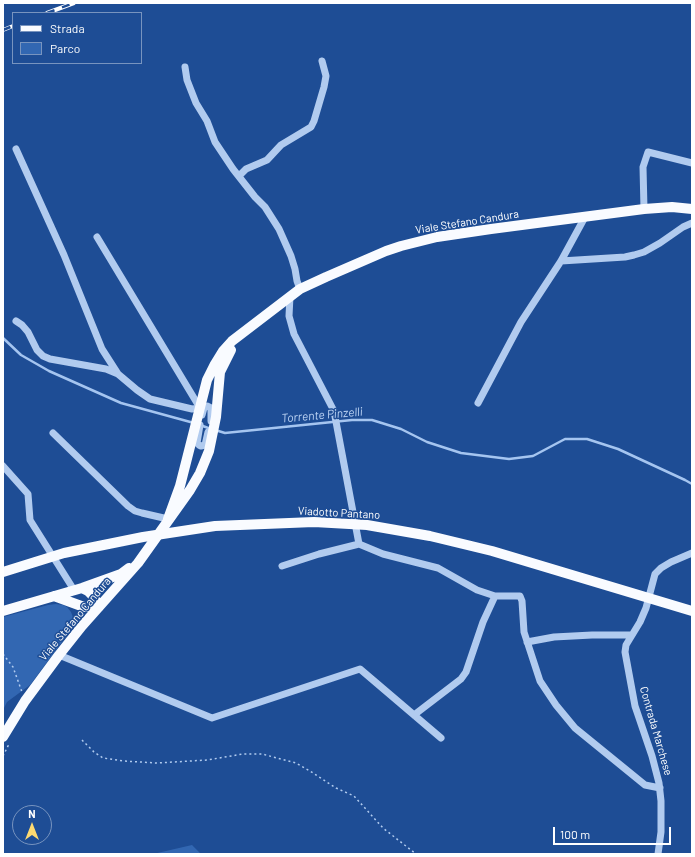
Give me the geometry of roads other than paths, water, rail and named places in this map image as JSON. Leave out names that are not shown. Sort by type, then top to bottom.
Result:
[{"type":"main road","name":"Viale Stefano Candura","points":[[168,519],[180,486],[198,424],[207,380],[215,364],[228,346],[245,331],[300,289],[320,279],[386,252],[414,242],[437,237],[644,209],[692,209]]},
{"type":"main road","name":"Viale Stefano Candura","points":[[3,737],[12,720],[59,655],[82,626],[138,563],[190,490],[200,473],[209,451],[220,372],[228,354],[245,331]]},
{"type":"main road","name":"Viadotto Pantano","points":[[3,572],[64,553],[143,537],[215,526],[314,522],[367,525],[430,536],[492,551],[692,611]]},
{"type":"main road","points":[[3,611],[78,589],[121,574],[138,563]]},
{"type":"main road","points":[[54,596],[84,607],[99,607],[94,597],[88,591],[78,589]]},
{"type":"main road","points":[[74,604],[79,613],[82,626]]},
{"type":"street","points":[[239,176],[246,169],[267,160],[281,145],[311,127],[326,76],[322,61]]},
{"type":"street","points":[[184,67],[187,80],[196,103],[207,121],[222,155],[255,197],[265,207],[279,229],[291,256],[300,289]]},
{"type":"street","points":[[16,149],[64,255],[102,349],[118,374],[137,390],[150,398],[192,409],[198,424]]},
{"type":"street","points":[[644,209],[643,167],[648,152],[692,163]]},
{"type":"street","points":[[478,404],[521,322],[561,260],[585,217]]},
{"type":"street","points":[[561,260],[626,257],[634,255],[655,246],[683,227],[692,223]]},
{"type":"street","points":[[97,237],[198,424]]},
{"type":"street","points":[[290,296],[289,316],[294,334],[334,411],[359,544]]},
{"type":"street","points":[[16,321],[28,332],[37,350],[43,356],[50,359],[106,369],[118,374]]},
{"type":"street","points":[[207,406],[211,408],[211,429],[205,445],[201,446],[197,443],[198,424],[204,408],[207,406]]},
{"type":"street","points":[[53,433],[128,506],[135,511],[168,519]]},
{"type":"street","points":[[3,466],[28,494],[30,520],[78,589]]},
{"type":"street","points":[[282,566],[319,554],[359,544],[383,554],[438,568],[477,590],[495,596],[520,596],[522,600],[524,632],[527,642],[540,681],[556,705],[575,728],[645,785],[660,788]]},
{"type":"street","name":"Contrada Marchese","points":[[658,854],[661,832],[662,801],[652,756],[635,706],[626,645],[640,622],[650,595],[655,574],[666,565],[692,553]]},
{"type":"street","points":[[414,715],[461,679],[466,672],[483,622],[495,596]]},
{"type":"street","points":[[527,642],[554,637],[631,635]]},
{"type":"street","points":[[59,655],[212,718],[360,669],[441,738]]},
{"type":"waterway","name":"Torrente Pinzelli","points":[[3,338],[21,355],[49,371],[121,403],[194,423]]},
{"type":"waterway","name":"Torrente Pinzelli","points":[[215,430],[225,433],[352,420],[372,420],[401,429],[427,442],[461,453],[509,459],[533,456],[565,439],[587,439],[618,449],[692,484]]},
{"type":"waterway","name":"Torrente Pinzelli","points":[[200,425],[211,429]]},
{"type":"railway","points":[[50,12],[74,3]]},
{"type":"railway","points":[[3,30],[12,26]]}]
